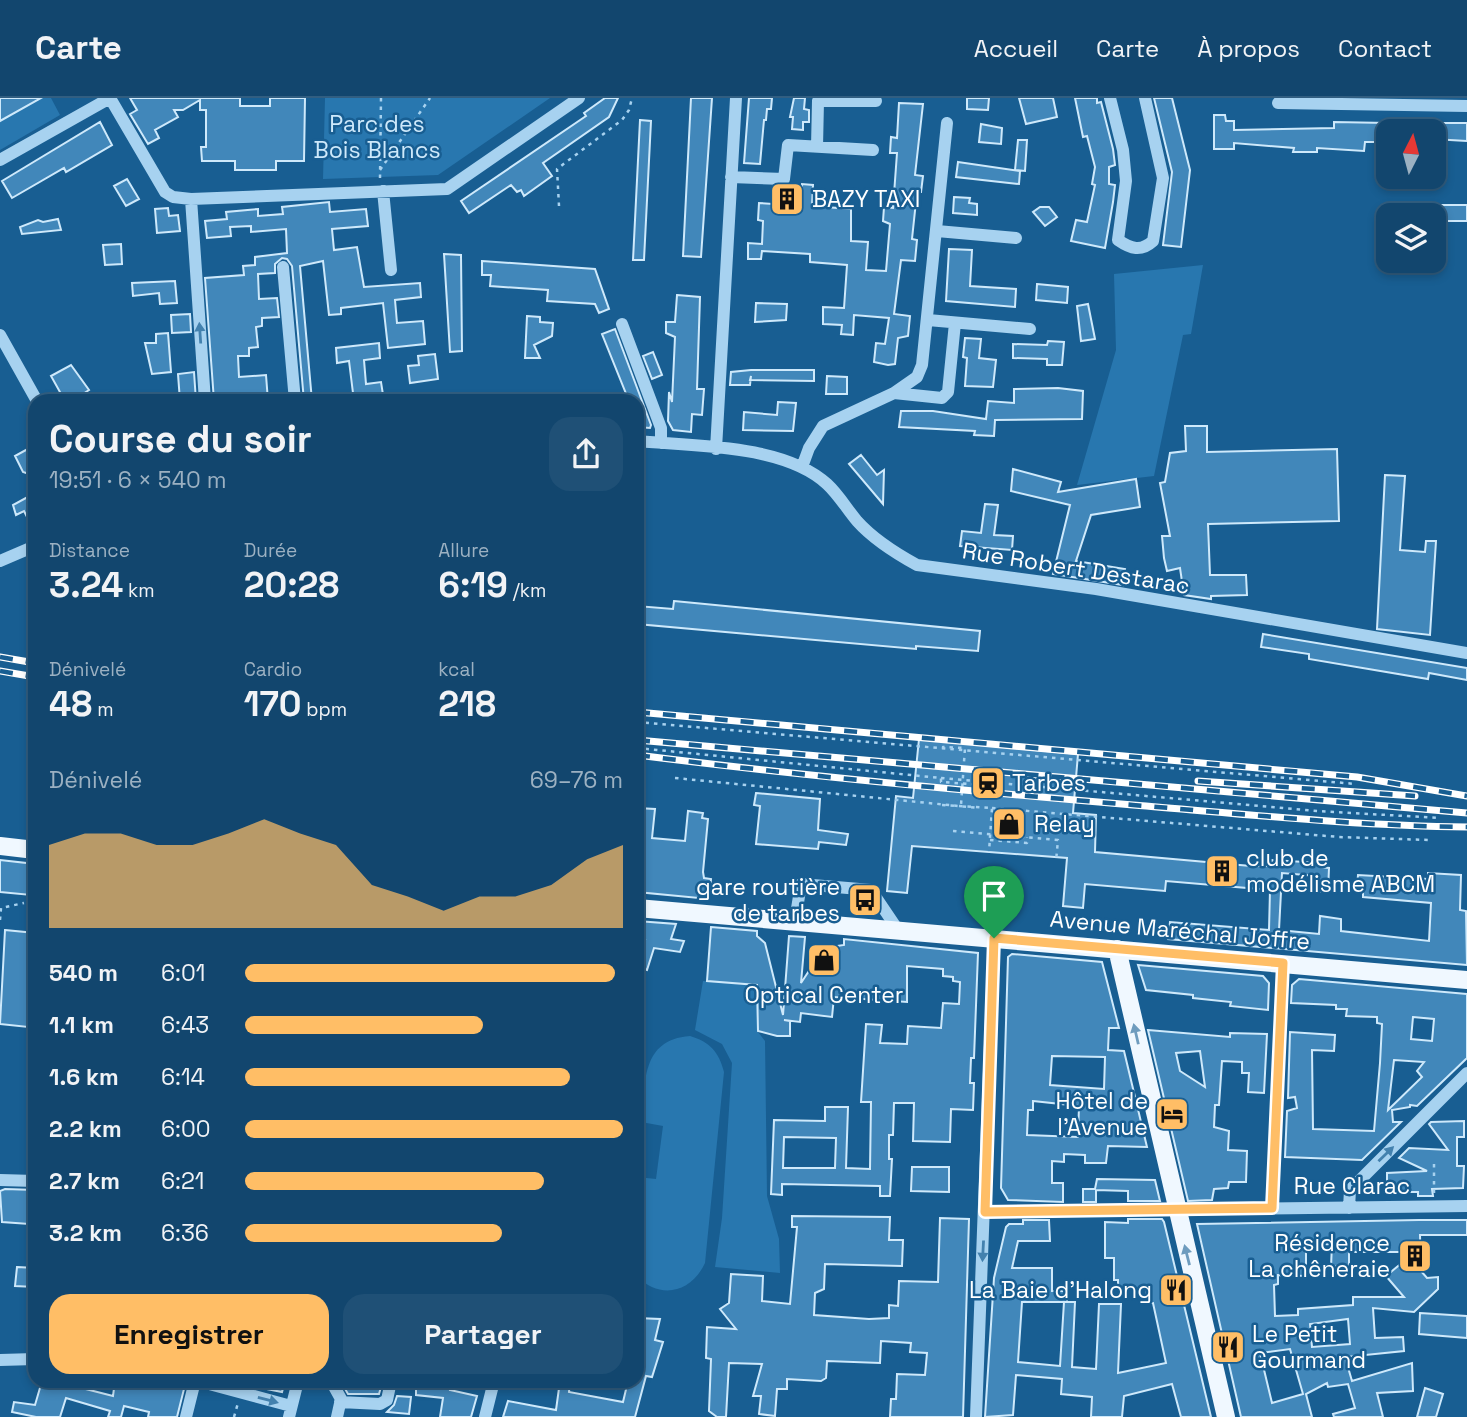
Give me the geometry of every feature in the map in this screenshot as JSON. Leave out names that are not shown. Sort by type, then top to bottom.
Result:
[{"type":"main road","points":[[0,846],[28,849]]},
{"type":"main road","name":"Avenue Maréchal Joffre","points":[[644,909],[1467,980]]},
{"type":"main road","points":[[1117,949],[1227,1417]]},
{"type":"street","points":[[0,160],[110,98],[165,192],[173,197],[191,199],[447,189],[579,98]]},
{"type":"street","points":[[716,449],[736,98]]},
{"type":"street","points":[[1110,98],[1123,150],[1126,181],[1117,235],[1118,240],[1129,248],[1138,249],[1153,241],[1163,178],[1145,98]]},
{"type":"street","points":[[817,147],[818,100],[876,101]]},
{"type":"street","points":[[1278,103],[1433,102],[1467,107]]},
{"type":"street","points":[[802,467],[809,448],[823,426],[894,393],[917,377],[922,365],[928,320],[947,123]]},
{"type":"street","points":[[731,177],[784,179],[788,145],[873,150]]},
{"type":"street","points":[[383,191],[391,270]]},
{"type":"street","points":[[191,199],[205,394]]},
{"type":"street","points":[[937,232],[1016,237]]},
{"type":"street","points":[[283,267],[294,394]]},
{"type":"street","points":[[928,320],[1030,329]]},
{"type":"street","points":[[894,393],[942,398],[948,392],[955,323]]},
{"type":"street","points":[[622,324],[661,428],[661,443]]},
{"type":"street","points":[[0,335],[33,394]]},
{"type":"street","name":"Rue Robert Destarac","points":[[644,442],[777,457],[802,467],[826,483],[859,523],[891,551],[917,565],[1096,589],[1467,653]]},
{"type":"street","points":[[0,561],[28,549]]},
{"type":"street","points":[[795,921],[800,884],[871,890],[898,930]]},
{"type":"street","points":[[976,1417],[994,938]]},
{"type":"street","points":[[1272,1208],[1283,963]]},
{"type":"street","points":[[1349,1208],[1350,1190],[1467,1073]]},
{"type":"street","points":[[0,1180],[28,1181]]},
{"type":"street","name":"Rue Clarac","points":[[985,1212],[1467,1206]]},
{"type":"street","points":[[0,1360],[28,1359]]},
{"type":"street","points":[[186,1417],[195,1388]]},
{"type":"street","points":[[218,1388],[290,1412],[296,1388]]},
{"type":"street","points":[[334,1388],[340,1402],[337,1417]]},
{"type":"street","points":[[340,1402],[380,1404],[387,1400],[390,1388]]},
{"type":"street","points":[[485,1417],[492,1388]]},
{"type":"path","points":[[381,98],[378,172],[383,191]]},
{"type":"path","points":[[378,172],[430,98]]},
{"type":"path","points":[[559,205],[556,169],[622,120],[629,110],[632,98]]},
{"type":"path","points":[[644,723],[1356,784]]},
{"type":"path","points":[[943,750],[943,747],[965,748],[961,808]]},
{"type":"path","points":[[644,749],[822,769],[1317,811],[1440,818]]},
{"type":"path","points":[[675,778],[961,808],[992,808],[1326,836],[1429,840]]},
{"type":"path","points":[[941,778],[941,782],[984,785],[984,782]]},
{"type":"path","points":[[942,805],[979,808]]},
{"type":"path","points":[[989,852],[992,808]]},
{"type":"path","points":[[953,831],[1058,840],[1056,861]]},
{"type":"path","points":[[990,841],[1027,842],[1027,837]]},
{"type":"path","points":[[0,919],[1,908],[24,903]]},
{"type":"path","points":[[1434,1164],[1434,1197]]},
{"type":"green space","points":[[30,98],[51,98],[60,115],[0,150],[0,121],[32,103]]},
{"type":"green space","name":"Parc des Bois Blancs","points":[[325,98],[550,98],[438,175],[323,179]]},
{"type":"green space","points":[[1203,265],[1191,334],[1183,335],[1154,476],[1077,485],[1116,350],[1114,274]]},
{"type":"green space","points":[[703,981],[757,986],[758,1032],[765,1041],[767,1196],[779,1239],[780,1273],[715,1267],[722,1218],[732,1063],[722,1044],[695,1030]]},
{"type":"green space","points":[[690,1036],[703,1041],[713,1049],[724,1072],[705,1263],[692,1281],[674,1290],[665,1290],[644,1282],[644,1178],[656,1179],[663,1126],[644,1123],[644,1093],[654,1055],[674,1039]]},
{"type":"building","points":[[0,98],[41,98],[0,121]]},
{"type":"building","points":[[130,98],[240,98],[240,106],[270,106],[270,98],[305,98],[304,161],[276,161],[276,170],[235,170],[235,161],[202,161],[201,147],[206,147],[206,110],[200,110],[200,100],[183,110],[174,110],[178,117],[155,130],[159,138],[148,144],[130,114],[137,110]]},
{"type":"building","points":[[605,98],[618,98],[609,117],[543,163],[552,176],[524,196],[521,190],[517,192],[511,185],[469,213],[461,201],[586,116],[584,113]]},
{"type":"building","points":[[691,98],[712,98],[701,257],[683,256]]},
{"type":"building","points":[[749,98],[772,98],[771,109],[767,109],[764,120],[760,164],[744,163]]},
{"type":"building","points":[[794,98],[805,98],[804,109],[809,110],[809,122],[803,122],[803,130],[792,129],[793,117],[790,117]]},
{"type":"building","points":[[967,98],[989,98],[988,110],[967,109]]},
{"type":"building","points":[[1019,98],[1053,98],[1057,117],[1026,124]]},
{"type":"building","points":[[1075,98],[1097,98],[1097,103],[1101,102],[1113,149],[1115,165],[1109,167],[1109,184],[1115,185],[1105,248],[1071,241],[1076,220],[1087,222],[1095,185],[1092,184],[1095,167],[1087,136],[1083,137]]},
{"type":"building","points":[[1154,98],[1172,98],[1190,170],[1181,247],[1163,245],[1172,172]]},
{"type":"building","points":[[899,103],[923,104],[915,175],[923,176],[921,192],[917,192],[912,239],[917,240],[915,261],[901,260],[894,314],[910,316],[908,336],[898,338],[895,364],[888,365],[874,362],[876,343],[885,344],[889,318],[854,315],[853,335],[841,334],[842,325],[823,324],[823,307],[844,308],[847,265],[810,262],[810,254],[762,251],[761,259],[748,259],[748,243],[762,244],[763,221],[758,220],[759,203],[773,204],[774,193],[801,195],[802,184],[813,185],[812,206],[851,209],[851,241],[868,242],[866,270],[886,271],[890,224],[883,221],[884,207],[893,208],[897,153],[890,153],[891,137],[897,138]]},
{"type":"building","points":[[1214,115],[1225,115],[1226,121],[1234,121],[1234,130],[1334,128],[1334,122],[1376,123],[1376,142],[1365,142],[1364,151],[1317,148],[1317,152],[1293,152],[1294,148],[1234,143],[1234,149],[1214,149]]},
{"type":"building","points":[[640,120],[651,121],[644,260],[633,260]]},
{"type":"building","points":[[100,122],[112,145],[66,172],[64,168],[12,198],[2,181]]},
{"type":"building","points":[[1446,123],[1467,123],[1467,141],[1446,140]]},
{"type":"building","points":[[981,124],[1002,128],[1001,144],[979,142]]},
{"type":"building","points":[[1018,140],[1027,140],[1025,171],[1015,170]]},
{"type":"building","points":[[958,162],[1020,171],[1019,184],[956,177]]},
{"type":"building","points":[[127,179],[139,199],[126,206],[114,186]]},
{"type":"building","points":[[954,197],[970,198],[969,203],[977,204],[977,215],[953,213]]},
{"type":"building","points":[[329,202],[330,212],[366,209],[368,226],[332,229],[334,250],[357,247],[364,287],[420,283],[421,297],[395,300],[397,323],[423,321],[425,344],[388,348],[383,303],[341,308],[341,314],[329,315],[323,261],[300,266],[311,394],[303,394],[292,266],[287,259],[282,258],[275,264],[275,273],[258,274],[259,299],[277,298],[279,317],[262,318],[262,326],[256,327],[258,347],[249,348],[249,356],[238,356],[239,377],[266,375],[267,394],[213,394],[205,278],[244,275],[243,266],[255,265],[255,257],[287,253],[286,229],[251,232],[251,226],[230,227],[231,236],[207,238],[205,221],[227,219],[226,212],[258,209],[258,216],[283,214],[282,207]]},
{"type":"building","points":[[1446,205],[1467,205],[1467,221],[1446,221]]},
{"type":"building","points":[[1040,207],[1049,207],[1057,217],[1045,226],[1033,212]]},
{"type":"building","points":[[168,208],[169,216],[178,215],[180,231],[157,233],[155,209]]},
{"type":"building","points":[[58,219],[61,230],[22,234],[20,227],[38,220],[43,222]]},
{"type":"building","points":[[121,244],[122,264],[105,265],[103,245]]},
{"type":"building","points":[[949,249],[972,250],[970,286],[1016,289],[1015,307],[946,301]]},
{"type":"building","points":[[444,254],[461,255],[462,351],[450,352]]},
{"type":"building","points":[[482,261],[595,269],[609,309],[599,313],[595,304],[547,301],[548,290],[490,286],[491,275],[482,275]]},
{"type":"building","points":[[175,281],[177,303],[160,304],[159,293],[133,296],[132,283]]},
{"type":"building","points":[[1037,284],[1068,287],[1067,303],[1036,300]]},
{"type":"building","points":[[677,295],[700,297],[697,389],[704,389],[702,415],[692,414],[691,432],[673,430],[668,421],[669,392],[672,402],[675,337],[666,333],[666,322],[675,322]]},
{"type":"building","points":[[756,303],[787,304],[786,320],[755,322]]},
{"type":"building","points":[[1088,304],[1095,339],[1081,341],[1077,306]]},
{"type":"building","points":[[190,314],[191,332],[172,333],[171,315]]},
{"type":"building","points":[[527,316],[540,317],[540,322],[553,323],[552,336],[534,345],[540,358],[525,358]]},
{"type":"building","points":[[615,329],[639,394],[626,394],[602,334]]},
{"type":"building","points":[[168,333],[171,372],[152,374],[145,343],[156,343],[156,334]]},
{"type":"building","points":[[965,338],[981,339],[979,358],[996,360],[993,387],[965,386]]},
{"type":"building","points":[[1048,341],[1064,342],[1062,365],[1047,365],[1047,359],[1013,358],[1013,344],[1047,345]]},
{"type":"building","points":[[379,343],[380,358],[364,360],[366,384],[381,382],[383,394],[353,394],[349,361],[337,363],[336,348]]},
{"type":"building","points":[[653,352],[662,375],[652,379],[643,356]]},
{"type":"building","points":[[435,354],[438,379],[410,383],[408,366],[419,365],[418,356]]},
{"type":"building","points":[[71,365],[89,390],[83,394],[61,394],[51,376]]},
{"type":"building","points":[[814,370],[814,381],[751,380],[750,385],[730,385],[731,372]]},
{"type":"building","points":[[194,372],[196,394],[179,394],[178,374]]},
{"type":"building","points":[[827,376],[847,377],[847,394],[826,394]]},
{"type":"building","points":[[1058,388],[1083,391],[1082,419],[995,420],[994,436],[974,435],[975,431],[899,427],[901,411],[933,411],[986,419],[988,401],[1014,403],[1014,389]]},
{"type":"building","points":[[778,402],[796,403],[793,431],[743,430],[744,412],[777,415]]},
{"type":"building","points":[[644,406],[651,425],[650,428],[644,428]]},
{"type":"building","points":[[1185,426],[1207,426],[1207,452],[1337,449],[1339,521],[1208,524],[1210,575],[1246,575],[1247,595],[1211,596],[1211,599],[1184,595],[1180,568],[1167,571],[1164,558],[1162,536],[1170,536],[1160,483],[1165,482],[1170,453],[1186,451]]},
{"type":"building","points":[[28,449],[28,474],[23,472],[15,456]]},
{"type":"building","points":[[861,455],[877,475],[884,470],[883,504],[849,464]]},
{"type":"building","points":[[1013,469],[1061,482],[1058,492],[1136,479],[1140,507],[1091,515],[1076,561],[1125,569],[1123,585],[1053,574],[1070,505],[1011,491]]},
{"type":"building","points":[[1385,475],[1405,476],[1400,550],[1425,552],[1426,541],[1436,541],[1430,635],[1377,629]]},
{"type":"building","points":[[28,497],[28,516],[24,511],[16,515],[13,505]]},
{"type":"building","points":[[985,504],[998,505],[994,535],[1013,536],[1012,550],[960,546],[962,531],[981,533]]},
{"type":"building","points":[[674,601],[980,631],[978,651],[916,646],[916,649],[644,625],[644,607],[673,609]]},
{"type":"building","points":[[1263,634],[1467,668],[1467,680],[1429,673],[1428,679],[1309,659],[1309,654],[1261,647]]},
{"type":"building","points":[[919,739],[1078,754],[1073,813],[1096,815],[1095,852],[1251,866],[1271,866],[1272,860],[1321,863],[1321,867],[1329,868],[1328,892],[1317,891],[1317,876],[1282,873],[1279,930],[1319,934],[1320,916],[1341,919],[1341,931],[1429,941],[1431,903],[1363,897],[1363,888],[1357,888],[1358,875],[1428,879],[1428,873],[1461,875],[1460,910],[1466,911],[1467,965],[1168,939],[1170,922],[1269,930],[1270,890],[1166,881],[1165,891],[1085,884],[1083,908],[1063,906],[1067,858],[912,846],[907,893],[887,891],[896,796],[913,798]]},
{"type":"building","points":[[756,793],[820,799],[818,830],[848,834],[846,845],[819,842],[818,849],[756,844],[760,806],[754,805]]},
{"type":"building","points":[[644,808],[655,809],[652,838],[685,841],[688,811],[703,813],[702,818],[708,819],[703,872],[704,878],[711,879],[709,899],[644,893]]},
{"type":"building","points":[[0,860],[28,863],[28,895],[0,892]]},
{"type":"building","points":[[644,922],[676,924],[671,939],[684,941],[680,952],[654,948],[647,970],[644,969]]},
{"type":"building","points":[[711,927],[757,931],[757,936],[765,943],[783,1015],[789,936],[805,937],[801,983],[824,948],[844,945],[844,939],[978,953],[974,1058],[971,1058],[970,1083],[974,1083],[973,1110],[951,1109],[950,1142],[913,1141],[914,1103],[894,1103],[893,1135],[889,1135],[889,1159],[892,1159],[890,1196],[880,1196],[880,1186],[782,1184],[782,1195],[771,1194],[774,1120],[825,1121],[825,1107],[848,1107],[846,1168],[870,1169],[871,1102],[861,1102],[866,1024],[882,1025],[880,1043],[907,1044],[908,1026],[941,1028],[943,1003],[959,1004],[960,982],[953,981],[953,977],[943,976],[943,969],[907,966],[907,1002],[834,997],[832,1017],[801,1013],[800,1022],[784,1020],[790,1021],[790,1036],[777,1036],[758,1031],[757,985],[707,981]],"holes":[[[784,1137],[836,1138],[835,1168],[783,1168]]]},
{"type":"building","points":[[5,930],[28,932],[28,1027],[0,1024]]},
{"type":"building","points":[[1012,954],[1102,962],[1119,1028],[1109,1028],[1108,1050],[1124,1051],[1147,1147],[1108,1146],[1106,1163],[1085,1163],[1085,1155],[1064,1154],[1064,1162],[1052,1161],[1052,1183],[1063,1183],[1063,1202],[1008,1200],[1001,1188],[1008,957]],"holes":[[[1052,1056],[1105,1057],[1104,1089],[1050,1085]],[[1033,1101],[1079,1106],[1078,1137],[1027,1135],[1028,1110],[1033,1110]]]},
{"type":"building","points":[[1138,965],[1263,976],[1269,983],[1268,1010],[1230,1006],[1231,1002],[1193,998],[1193,995],[1146,990]]},
{"type":"building","points":[[1299,979],[1467,994],[1467,1058],[1417,1106],[1392,1110],[1393,1122],[1401,1122],[1362,1160],[1285,1157],[1287,1111],[1297,1108],[1295,1097],[1288,1098],[1290,1032],[1335,1035],[1334,1051],[1312,1050],[1313,1129],[1374,1131],[1382,1024],[1377,1023],[1377,1017],[1346,1016],[1347,1009],[1336,1009],[1336,1005],[1291,1003],[1292,985]],"holes":[[[1413,1017],[1434,1019],[1432,1041],[1411,1039]],[[1394,1060],[1424,1062],[1417,1071],[1422,1077],[1388,1110]]]},
{"type":"building","points":[[1148,1030],[1230,1037],[1230,1033],[1267,1034],[1264,1093],[1248,1092],[1249,1073],[1242,1073],[1242,1062],[1222,1061],[1219,1105],[1215,1105],[1214,1127],[1229,1131],[1228,1150],[1247,1151],[1246,1182],[1229,1182],[1228,1188],[1214,1189],[1212,1200],[1188,1201]],"holes":[[[1200,1051],[1205,1087],[1180,1071],[1176,1053]]]},
{"type":"building","points":[[1464,1121],[1464,1137],[1457,1137],[1457,1166],[1464,1166],[1463,1188],[1432,1189],[1433,1196],[1418,1196],[1418,1192],[1391,1192],[1392,1189],[1387,1189],[1387,1173],[1427,1171],[1399,1158],[1409,1148],[1448,1150],[1429,1124],[1431,1122]]},
{"type":"building","points":[[912,1167],[949,1167],[949,1192],[911,1191]]},
{"type":"building","points":[[1097,1179],[1155,1180],[1160,1201],[1128,1201],[1128,1191],[1096,1190],[1096,1202],[1083,1202],[1083,1189],[1095,1189]]},
{"type":"building","points":[[28,1190],[28,1224],[2,1222],[0,1191]]},
{"type":"building","points":[[792,1216],[890,1217],[889,1240],[903,1240],[902,1266],[825,1264],[824,1289],[815,1293],[814,1315],[869,1319],[889,1318],[889,1305],[898,1306],[899,1281],[938,1282],[940,1218],[969,1219],[963,1417],[890,1417],[891,1399],[896,1399],[897,1374],[925,1375],[927,1353],[910,1352],[911,1343],[881,1341],[880,1363],[827,1361],[826,1378],[821,1381],[787,1379],[787,1389],[777,1389],[775,1416],[759,1414],[761,1396],[753,1396],[762,1364],[729,1363],[726,1417],[717,1417],[709,1411],[711,1359],[706,1358],[707,1327],[736,1329],[720,1309],[729,1303],[731,1274],[763,1276],[762,1301],[790,1304],[797,1227],[792,1227]]},
{"type":"building","points":[[1128,1219],[1162,1219],[1211,1417],[1181,1417],[1172,1384],[1124,1396],[1122,1417],[1091,1417],[1092,1397],[1061,1394],[1062,1379],[1016,1375],[1013,1415],[985,1417],[994,1278],[1009,1224],[1023,1224],[1023,1220],[1049,1220],[1050,1241],[1018,1241],[1012,1268],[1052,1268],[1052,1291],[1067,1291],[1067,1302],[1075,1302],[1072,1367],[1096,1369],[1099,1304],[1121,1304],[1118,1373],[1166,1363],[1153,1303],[1146,1303],[1147,1289],[1118,1289],[1118,1280],[1114,1280],[1114,1258],[1105,1258],[1105,1222],[1128,1223]],"holes":[[[1022,1302],[1064,1302],[1060,1366],[1018,1362]]]},
{"type":"building","points":[[1467,1220],[1467,1235],[1420,1235],[1421,1271],[1427,1278],[1438,1277],[1438,1289],[1414,1312],[1373,1308],[1375,1338],[1403,1337],[1404,1351],[1345,1357],[1352,1381],[1412,1363],[1413,1391],[1377,1393],[1383,1417],[1334,1417],[1333,1414],[1355,1408],[1348,1384],[1328,1387],[1327,1383],[1306,1394],[1312,1417],[1241,1417],[1197,1224]],"holes":[[[1332,1244],[1331,1267],[1349,1265],[1349,1252],[1415,1252],[1386,1276],[1404,1297],[1353,1297],[1353,1305],[1298,1309],[1298,1315],[1275,1316],[1274,1285],[1278,1284],[1278,1275],[1306,1276],[1306,1245]],[[1348,1319],[1350,1344],[1312,1347],[1310,1324]],[[1290,1349],[1303,1394],[1272,1403],[1260,1353]]]},
{"type":"building","points":[[17,1267],[28,1268],[28,1287],[15,1286]]},
{"type":"building","points":[[1420,1313],[1467,1316],[1467,1338],[1419,1334]]},
{"type":"building","points":[[644,1318],[660,1319],[655,1340],[663,1342],[652,1377],[646,1376],[644,1383]]},
{"type":"building","points":[[40,1388],[82,1388],[113,1396],[114,1388],[184,1389],[177,1417],[148,1417],[149,1412],[124,1406],[121,1417],[108,1417],[110,1411],[66,1398],[60,1417],[36,1417],[12,1412],[14,1402],[35,1405]]},
{"type":"building","points":[[262,1388],[283,1388],[282,1392]]},
{"type":"building","points":[[345,1388],[381,1388],[379,1394],[348,1394]]},
{"type":"building","points":[[416,1388],[450,1388],[477,1396],[471,1417],[440,1417],[443,1398],[416,1395]]},
{"type":"building","points":[[559,1388],[569,1388],[569,1392],[623,1402],[626,1388],[643,1388],[635,1417],[503,1417],[508,1401],[556,1410]]},
{"type":"building","points":[[1425,1388],[1443,1394],[1436,1417],[1417,1417]]},
{"type":"building","points":[[397,1396],[411,1397],[409,1414],[387,1412],[394,1405]]},
{"type":"railway","points":[[0,657],[28,662]]},
{"type":"railway","points":[[0,671],[28,676]]},
{"type":"railway","points":[[644,713],[1357,777],[1467,796]]},
{"type":"railway","points":[[644,741],[1467,813]]},
{"type":"railway","points":[[644,756],[1071,800],[1342,822],[1467,827]]},
{"type":"railway","points":[[1198,781],[1415,796]]},
{"type":"place","name":"BAZY TAXI","points":[[787,199]]},
{"type":"place","name":"Tarbes","points":[[988,783]]},
{"type":"place","name":"Relay","points":[[1009,824]]},
{"type":"place","name":"club de modélisme ABCM","points":[[1222,871]]},
{"type":"place","name":"gare routière de tarbes","points":[[865,900]]},
{"type":"place","name":"Optical Center","points":[[824,960]]},
{"type":"place","name":"Hôtel de l'Avenue","points":[[1172,1114]]},
{"type":"place","name":"Résidence La chêneraie","points":[[1415,1256]]},
{"type":"place","name":"La Baie d'Halong","points":[[1176,1290]]},
{"type":"place","name":"Le Petit Gourmand","points":[[1228,1347]]},
{"type":"route","points":[[994,938],[1283,963],[1272,1208],[985,1212],[994,938]]}]
